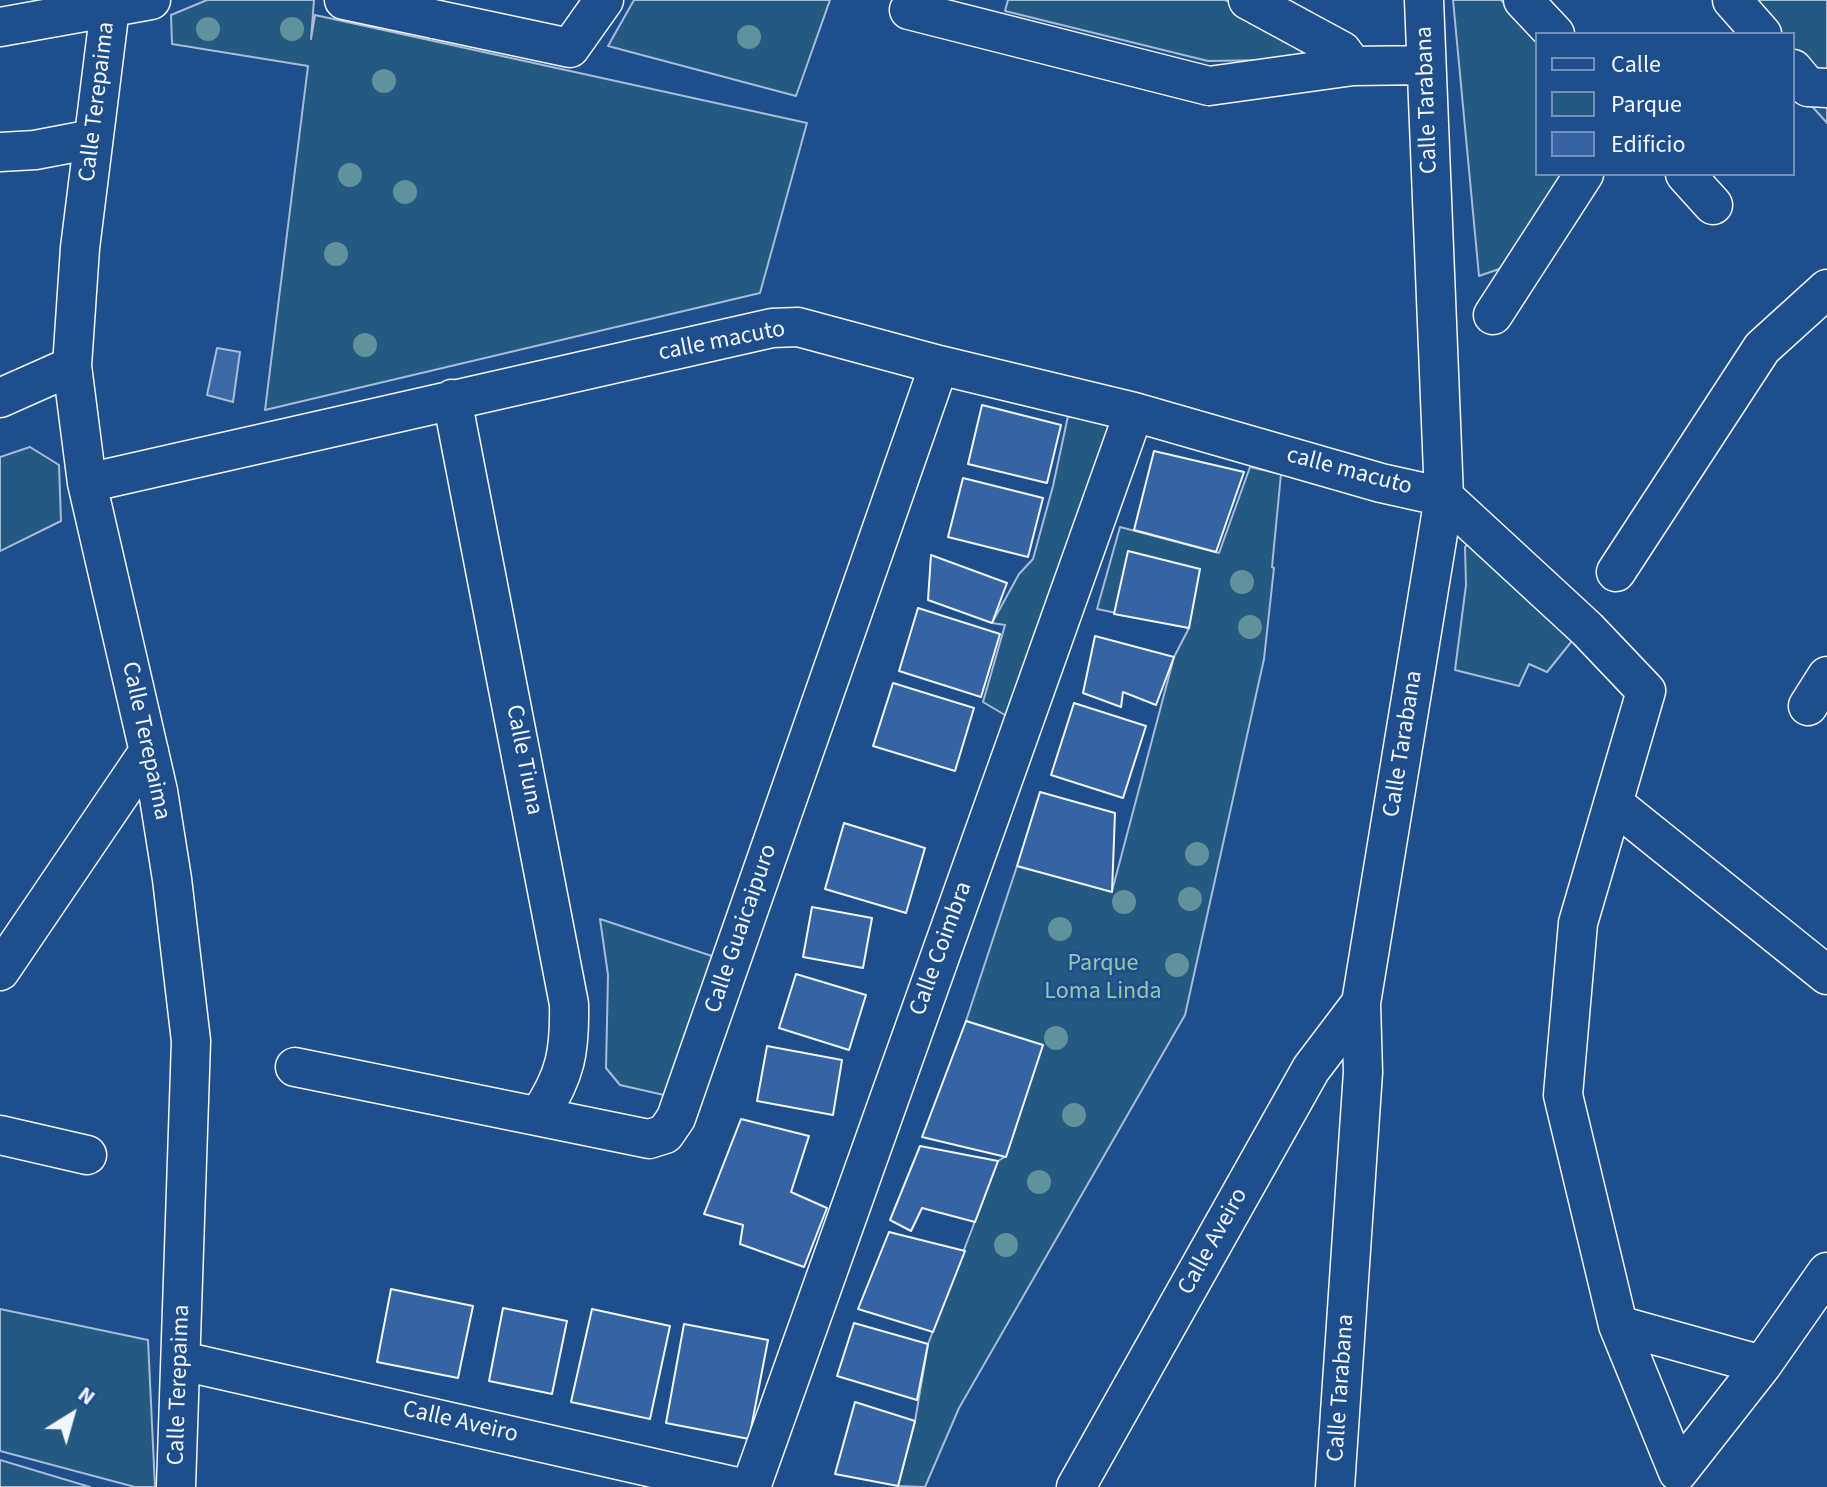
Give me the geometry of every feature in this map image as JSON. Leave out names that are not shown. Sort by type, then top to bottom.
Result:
[{"type":"street","points":[[0,27],[111,4],[151,0]]},
{"type":"street","points":[[344,0],[570,48],[604,0]]},
{"type":"street","points":[[1248,0],[1342,51],[1353,66]]},
{"type":"street","name":"Calle Tarabana","points":[[1335,1487],[1363,1072],[1361,1003],[1444,497],[1424,0]]},
{"type":"street","points":[[1523,0],[1553,32]]},
{"type":"street","points":[[1732,0],[1760,32]]},
{"type":"street","name":"Calle Terepaima","points":[[111,4],[80,248],[72,366],[87,483],[149,751],[172,879],[191,1041],[176,1487]]},
{"type":"street","points":[[909,10],[981,14],[1209,86],[1353,66],[1426,65]]},
{"type":"street","points":[[1795,71],[1808,87],[1827,88]]},
{"type":"street","points":[[0,152],[35,150],[93,139]]},
{"type":"street","points":[[1493,315],[1583,176]]},
{"type":"street","points":[[1687,176],[1713,205]]},
{"type":"street","points":[[1616,572],[1762,348],[1827,289]]},
{"type":"street","name":"calle macuto","points":[[87,483],[772,328],[798,327],[1134,412],[1381,483],[1444,497]]},
{"type":"street","name":"Calle Guaicaipuro","points":[[295,1067],[649,1139],[665,1134],[676,1118],[939,365]]},
{"type":"street","points":[[0,398],[72,366]]},
{"type":"street","name":"Calle Tiuna","points":[[452,399],[569,1004],[570,1036],[566,1063],[556,1091],[539,1115]]},
{"type":"street","name":"Calle Coimbra","points":[[751,1487],[1134,412]]},
{"type":"street","points":[[1444,497],[1587,629],[1646,691],[1578,923],[1563,1095],[1618,1325],[1674,1480]]},
{"type":"street","points":[[0,971],[149,751]]},
{"type":"street","points":[[1613,803],[1827,975]]},
{"type":"street","name":"Calle Aveiro","points":[[1076,1487],[1311,1069],[1361,1003]]},
{"type":"street","points":[[0,1135],[87,1155]]},
{"type":"street","points":[[1674,1480],[1762,1365],[1827,1272]]},
{"type":"street","points":[[1618,1325],[1762,1365]]},
{"type":"street","name":"Calle Aveiro","points":[[182,1361],[737,1487]]},
{"type":"green space","points":[[207,0],[314,0],[311,39],[315,15],[807,123],[760,293],[265,410],[308,66],[172,44],[171,15]]},
{"type":"green space","points":[[634,0],[830,0],[796,96],[608,46]]},
{"type":"green space","points":[[1008,0],[1225,0],[1332,49],[1326,59],[1208,61],[1005,11]]},
{"type":"green space","points":[[1453,0],[1501,0],[1535,36],[1535,176],[1564,176],[1502,268],[1479,276]]},
{"type":"green space","points":[[1717,0],[1827,0],[1827,123],[1795,87],[1795,32],[1746,32]]},
{"type":"green space","points":[[1068,416],[1115,425],[1010,718],[983,702],[1005,625],[992,623],[1019,574],[1033,559]]},
{"type":"green space","points":[[30,447],[59,465],[61,521],[0,551],[0,457]]},
{"type":"green space","name":"Parque Loma Linda","points":[[1250,467],[1281,474],[1264,659],[1185,1015],[959,1408],[925,1487],[898,1486],[915,1421],[928,1344],[998,1161],[1006,1156],[1042,1045],[966,1021],[1017,866],[1112,891],[1174,657],[1189,628],[1097,609],[1120,527],[1219,553]]},
{"type":"green space","points":[[1478,533],[1576,636],[1547,672],[1529,664],[1519,686],[1455,670],[1466,585],[1465,547]]},
{"type":"green space","points":[[600,919],[718,958],[675,1089],[664,1095],[620,1085],[606,1068],[608,975]]},
{"type":"green space","points":[[0,1309],[148,1340],[155,1487],[135,1487],[0,1451]]},
{"type":"green space","points":[[0,1460],[90,1487],[0,1487]]},
{"type":"shaded area","points":[[217,348],[240,352],[233,402],[207,395]]},
{"type":"building","points":[[982,405],[1061,425],[1047,483],[968,464]]},
{"type":"building","points":[[1154,451],[1244,472],[1216,552],[1134,530]]},
{"type":"building","points":[[963,478],[1043,498],[1028,557],[948,537]]},
{"type":"building","points":[[1128,551],[1200,569],[1189,628],[1114,614]]},
{"type":"building","points":[[931,555],[1007,583],[992,623],[928,600]]},
{"type":"building","points":[[918,608],[1000,634],[981,697],[899,671]]},
{"type":"building","points":[[1095,636],[1174,657],[1156,705],[1123,692],[1121,707],[1083,693]]},
{"type":"building","points":[[893,683],[974,708],[955,771],[873,746]]},
{"type":"building","points":[[1074,703],[1146,726],[1123,798],[1051,775]]},
{"type":"building","points":[[1040,792],[1115,813],[1112,892],[1017,866]]},
{"type":"building","points":[[844,823],[925,848],[906,913],[825,889]]},
{"type":"building","points":[[812,907],[872,918],[863,968],[803,957]]},
{"type":"building","points":[[796,974],[866,995],[849,1050],[779,1028]]},
{"type":"building","points":[[966,1021],[1043,1045],[1006,1157],[922,1137]]},
{"type":"building","points":[[767,1046],[842,1060],[833,1115],[757,1101]]},
{"type":"building","points":[[741,1119],[809,1136],[791,1192],[827,1208],[804,1267],[740,1244],[743,1225],[704,1214]]},
{"type":"building","points":[[920,1146],[998,1161],[975,1222],[922,1208],[911,1231],[890,1220]]},
{"type":"building","points":[[889,1232],[965,1251],[933,1332],[858,1309]]},
{"type":"building","points":[[391,1289],[473,1306],[458,1378],[377,1362]]},
{"type":"building","points":[[503,1308],[567,1321],[552,1394],[489,1381]]},
{"type":"building","points":[[592,1309],[670,1326],[650,1419],[571,1402]]},
{"type":"building","points":[[854,1323],[928,1344],[917,1400],[837,1376]]},
{"type":"building","points":[[684,1324],[768,1340],[749,1439],[666,1423]]},
{"type":"building","points":[[855,1402],[915,1421],[898,1486],[835,1474]]}]
